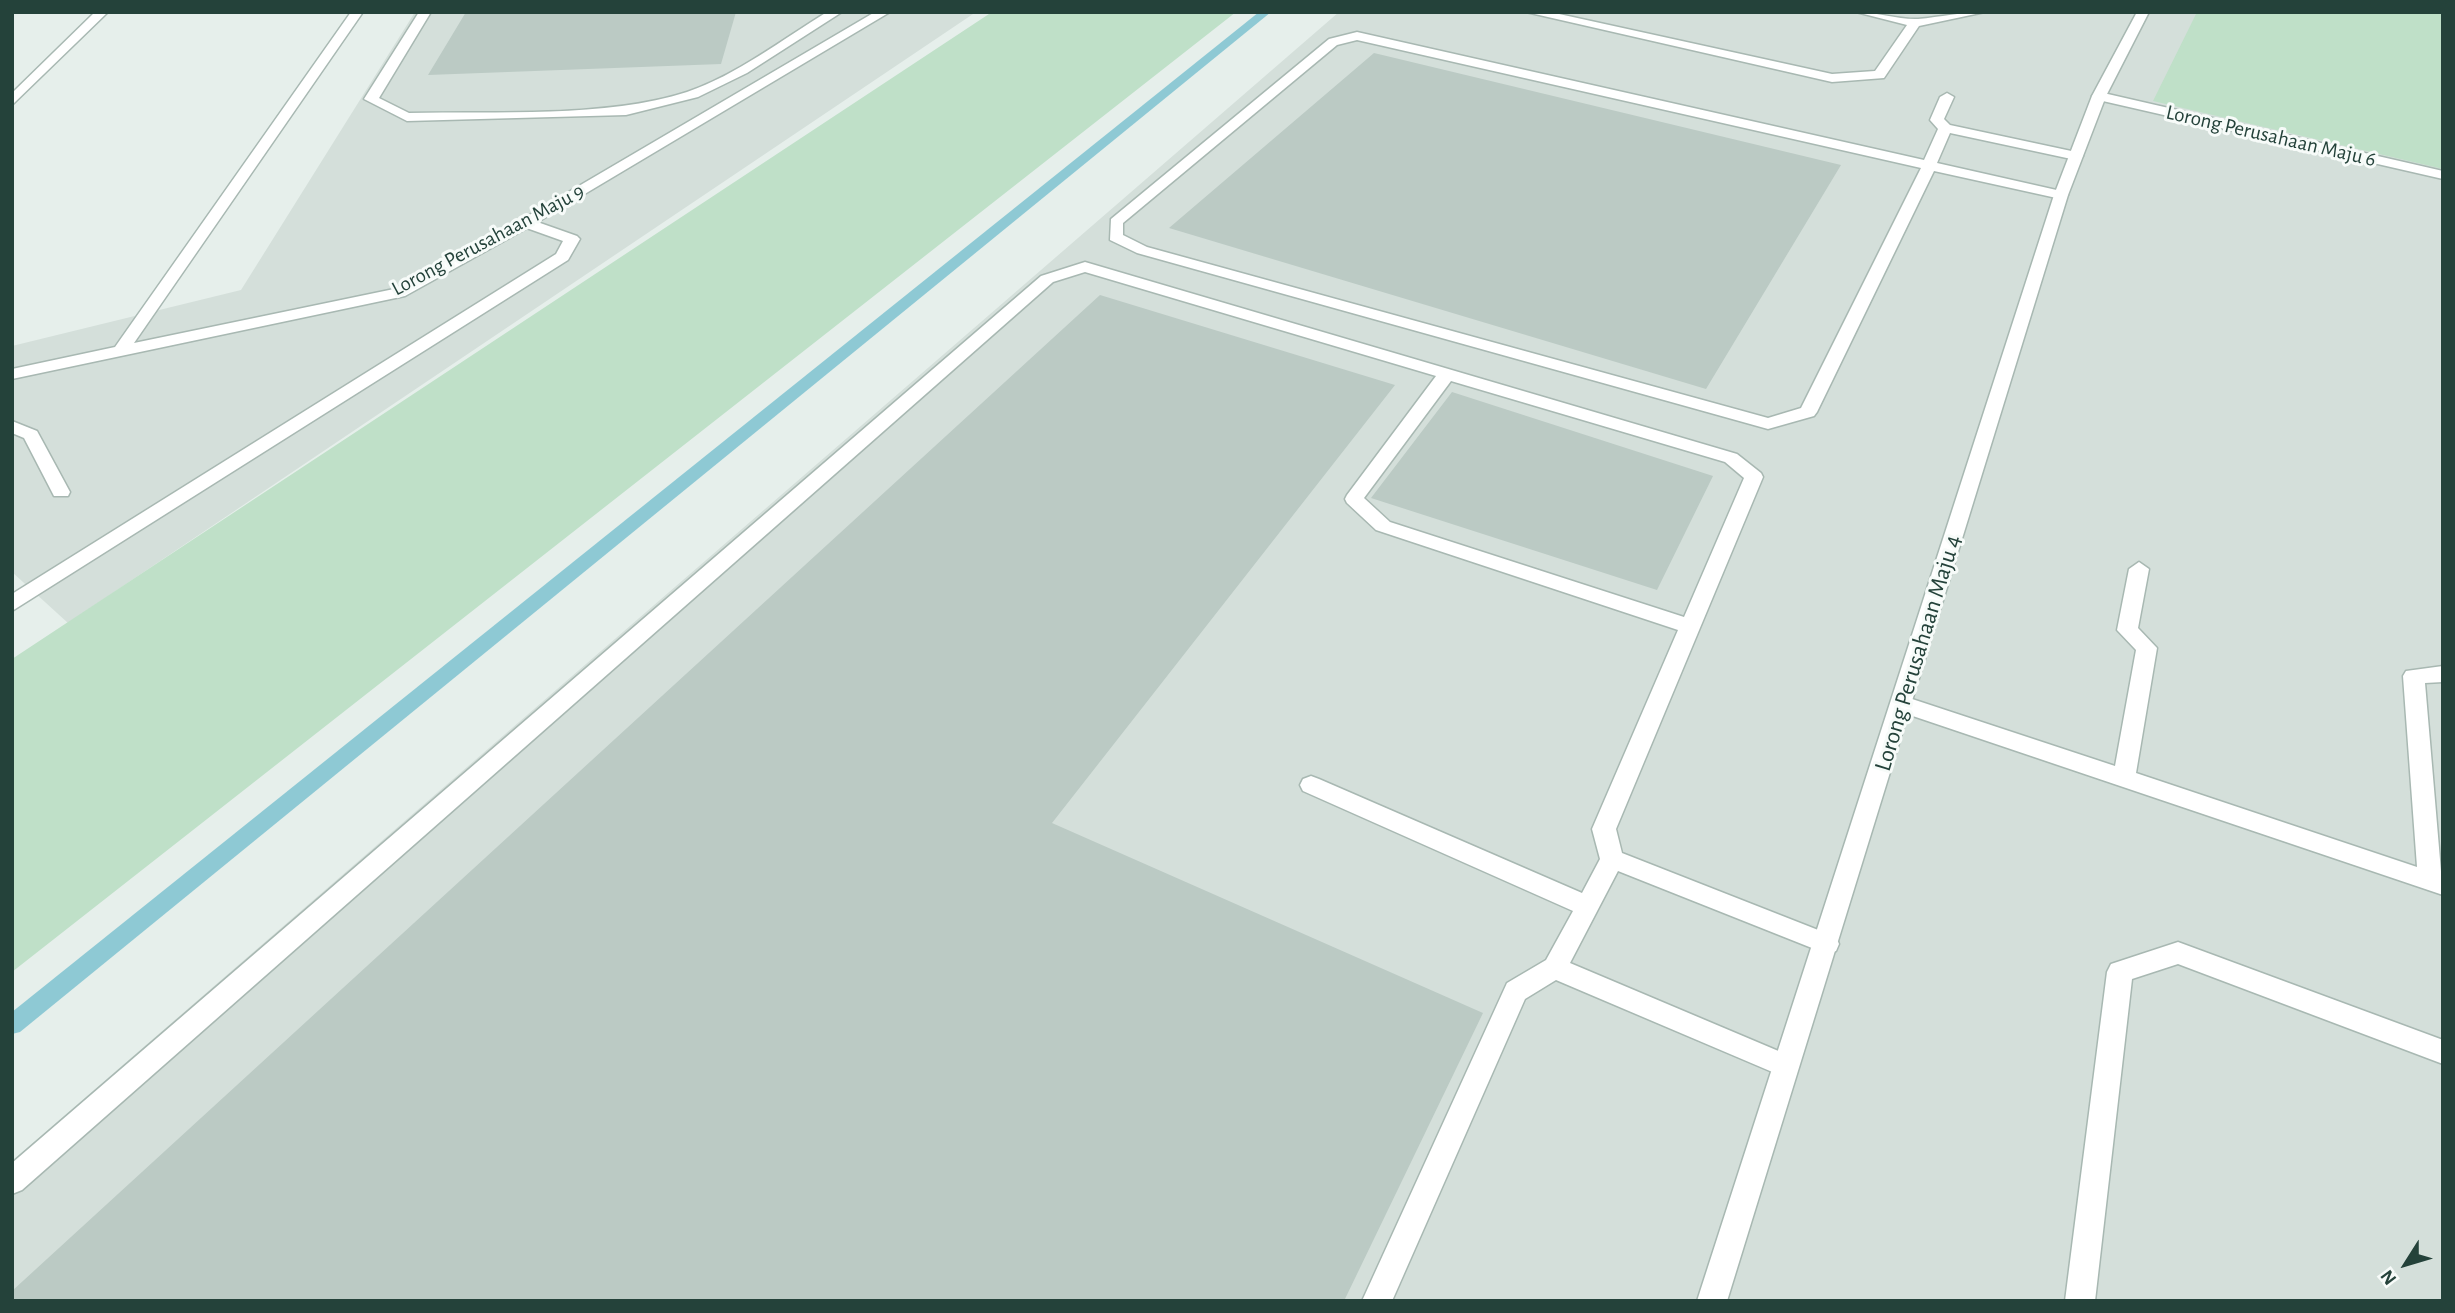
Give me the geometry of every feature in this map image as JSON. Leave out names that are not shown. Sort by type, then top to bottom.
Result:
[{"type":"street","points":[[12,101],[102,12]]},
{"type":"street","points":[[120,352],[357,12]]},
{"type":"street","points":[[425,12],[371,99],[407,117],[626,111],[693,94],[742,70],[836,12]]},
{"type":"street","name":"Lorong Perusahaan Maju 9","points":[[12,374],[399,293],[526,223],[884,12]]},
{"type":"street","points":[[1531,12],[1832,78],[1879,75],[1915,23]]},
{"type":"street","points":[[1861,12],[1915,23],[1979,12]]},
{"type":"street","name":"Lorong Perusahaan Maju 4","points":[[1712,1301],[1786,1066],[1828,944],[2061,195],[2099,96],[2143,12]]},
{"type":"street","points":[[1945,128],[1929,166],[1808,412],[1768,424],[1142,250],[1115,237],[1116,222],[1333,41],[1356,36],[1929,166],[2061,195]]},
{"type":"street","name":"Lorong Perusahaan Maju 6","points":[[2099,96],[2443,175]]},
{"type":"street","points":[[1947,97],[1937,120],[1945,128],[2076,156]]},
{"type":"street","points":[[12,604],[562,257],[572,239],[526,223]]},
{"type":"street","points":[[12,1181],[1047,279],[1086,267],[1731,458],[1754,477],[1604,830],[1612,859],[1555,968],[1516,991],[1377,1301]]},
{"type":"street","points":[[1447,374],[1354,499],[1383,526],[1692,627]]},
{"type":"street","points":[[12,426],[30,435],[61,492]]},
{"type":"street","points":[[2124,778],[2147,649],[2127,630],[2139,569]]},
{"type":"street","points":[[1903,704],[2437,883],[2414,676],[2443,674]]},
{"type":"street","points":[[1311,785],[1587,906]]},
{"type":"street","points":[[1612,859],[1828,944]]},
{"type":"street","points":[[2080,1301],[2120,972],[2178,953],[2443,1052]]},
{"type":"street","points":[[1555,968],[1786,1066]]},
{"type":"shaded area","points":[[415,12],[976,12],[68,623],[12,572],[12,346],[241,290]]},
{"type":"shaded area","points":[[1339,12],[2443,12],[2443,1301],[12,1301],[12,1161]]},
{"type":"green space","points":[[992,12],[1236,12],[12,972],[12,659]]},
{"type":"green space","points":[[2197,12],[2443,12],[2443,169],[2153,101]]},
{"type":"building","points":[[466,12],[736,12],[721,64],[428,75]]},
{"type":"building","points":[[1374,53],[1841,165],[1706,389],[1169,228]]},
{"type":"building","points":[[1100,295],[1395,385],[1052,823],[1483,1013],[1344,1301],[12,1301],[12,1291]]},
{"type":"building","points":[[1452,392],[1713,476],[1657,590],[1371,498]]},
{"type":"waterway","points":[[12,1025],[1266,12]]}]
